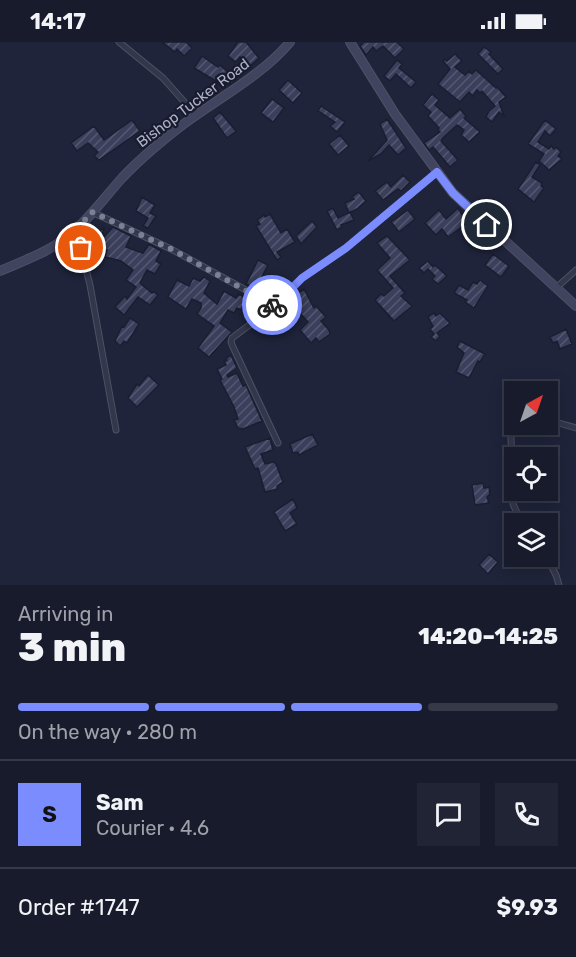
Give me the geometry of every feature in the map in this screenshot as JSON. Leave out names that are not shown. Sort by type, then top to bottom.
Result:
[{"type":"main road","name":"Bishop Tucker Road","points":[[0,271],[46,251],[76,230],[134,165],[196,115],[266,64],[291,42]]},
{"type":"main road","points":[[350,42],[395,114],[453,193],[576,306]]},
{"type":"street","points":[[119,42],[163,78],[196,115]]},
{"type":"street","points":[[278,443],[231,342],[234,336],[274,306],[302,278],[346,248],[437,172]]},
{"type":"street","points":[[92,212],[171,249],[274,306]]},
{"type":"street","points":[[76,230],[99,328],[116,430]]},
{"type":"street","points":[[557,287],[576,270]]},
{"type":"street","points":[[558,423],[576,428]]},
{"type":"street","points":[[511,435],[513,504],[517,513]]},
{"type":"street","points":[[552,567],[559,585]]},
{"type":"building","points":[[162,42],[186,42],[192,48],[184,56],[177,49],[175,52]]},
{"type":"building","points":[[238,42],[246,42],[259,58],[249,67],[240,57],[236,62],[228,56]]},
{"type":"building","points":[[364,42],[397,42],[404,49],[395,58],[383,46],[376,51],[373,47],[366,55],[360,46]]},
{"type":"building","points":[[484,47],[491,52],[489,54],[503,69],[498,74],[478,54]]},
{"type":"building","points":[[455,54],[462,61],[455,67],[465,75],[469,71],[472,74],[476,70],[506,97],[499,102],[504,116],[499,112],[492,122],[486,117],[495,106],[482,91],[480,93],[477,90],[473,96],[469,92],[460,102],[438,84],[450,69],[443,61],[445,59],[447,61]]},
{"type":"building","points":[[202,56],[218,67],[220,65],[237,80],[231,84],[225,79],[221,84],[194,68]]},
{"type":"building","points":[[397,60],[402,64],[399,68],[416,82],[411,88],[396,74],[390,81],[384,76]]},
{"type":"building","points":[[288,80],[302,93],[293,103],[279,90]]},
{"type":"building","points":[[432,94],[439,100],[435,105],[450,118],[460,109],[466,116],[464,118],[480,132],[469,142],[461,135],[464,130],[457,125],[443,138],[441,141],[458,160],[450,167],[433,147],[429,150],[424,143],[440,132],[428,116],[431,112],[423,105]]},
{"type":"building","points":[[272,99],[284,108],[273,122],[261,113]]},
{"type":"building","points":[[321,106],[345,122],[337,132],[330,126],[335,122],[318,111]]},
{"type":"building","points":[[220,112],[236,131],[227,138],[213,118]]},
{"type":"building","points":[[387,119],[406,148],[398,155],[389,145],[381,154],[368,161],[387,140],[380,124]]},
{"type":"building","points":[[132,120],[140,131],[99,160],[94,156],[98,152],[88,143],[77,151],[71,143],[94,126],[104,140]]},
{"type":"building","points":[[545,120],[556,129],[550,136],[545,131],[538,142],[549,149],[551,146],[554,149],[556,147],[561,152],[558,156],[562,159],[549,170],[539,161],[544,154],[528,144]]},
{"type":"building","points":[[340,135],[349,146],[338,155],[329,144]]},
{"type":"building","points":[[536,162],[540,165],[532,177],[542,183],[541,186],[544,188],[534,202],[518,189]]},
{"type":"building","points":[[403,175],[410,182],[401,191],[398,189],[383,200],[375,191],[387,182],[391,187]]},
{"type":"building","points":[[359,192],[366,201],[349,213],[345,203],[354,199],[352,197]]},
{"type":"building","points":[[142,197],[155,205],[150,213],[156,216],[148,228],[143,226],[148,218],[136,211]]},
{"type":"building","points":[[333,208],[338,218],[350,212],[354,220],[341,225],[342,227],[337,230],[327,211]]},
{"type":"building","points":[[458,208],[467,223],[448,237],[442,229],[436,235],[425,223],[439,210],[446,219]]},
{"type":"building","points":[[408,210],[415,219],[399,232],[391,222]]},
{"type":"building","points":[[270,214],[281,233],[287,229],[295,242],[277,252],[281,257],[277,260],[256,226],[260,224],[257,220]]},
{"type":"building","points":[[312,221],[317,227],[301,244],[296,236]]},
{"type":"building","points":[[113,227],[131,236],[126,247],[143,253],[149,244],[161,251],[156,261],[161,264],[155,274],[147,270],[140,283],[158,295],[150,305],[138,297],[124,315],[115,307],[125,296],[127,299],[136,287],[126,280],[133,270],[121,261],[105,257],[107,250],[99,252],[89,238],[104,228],[101,240]]},
{"type":"building","points":[[387,236],[410,260],[390,276],[405,293],[401,296],[412,306],[394,321],[375,300],[393,288],[377,270],[390,258],[377,243]]},
{"type":"building","points":[[493,254],[509,266],[501,277],[485,265]]},
{"type":"building","points":[[258,260],[268,265],[259,282],[268,287],[264,293],[246,284]]},
{"type":"building","points":[[428,261],[447,276],[438,284],[432,279],[435,276],[428,269],[424,273],[419,268]]},
{"type":"building","points":[[204,277],[210,281],[204,293],[217,304],[224,291],[236,298],[239,294],[247,299],[241,310],[237,308],[234,313],[228,310],[220,323],[232,332],[209,357],[198,348],[214,326],[197,314],[201,303],[192,299],[186,309],[168,297],[177,280],[189,286],[193,278],[200,281]]},
{"type":"building","points":[[480,280],[488,286],[474,308],[465,302],[467,300],[454,293],[459,285],[468,290],[473,282],[477,284]]},
{"type":"building","points":[[304,289],[314,308],[316,306],[326,317],[321,321],[330,334],[319,342],[316,338],[311,343],[300,330],[308,322],[297,310],[289,316],[284,309],[292,302],[290,300]]},
{"type":"building","points":[[434,313],[436,316],[440,313],[450,323],[437,333],[440,336],[436,341],[431,337],[434,334],[430,329],[433,326],[428,317]]},
{"type":"building","points":[[130,318],[139,324],[127,343],[124,341],[120,346],[115,341],[122,326],[124,327]]},
{"type":"building","points":[[566,329],[572,344],[560,349],[557,341],[553,343],[550,337]]},
{"type":"building","points":[[460,341],[485,354],[480,362],[478,361],[469,378],[456,372],[464,353],[457,347]]},
{"type":"building","points":[[231,355],[237,368],[227,375],[228,377],[237,373],[243,386],[246,385],[262,421],[243,429],[238,428],[234,420],[238,419],[217,369],[226,365],[224,362],[226,358]]},
{"type":"building","points":[[148,375],[159,385],[137,407],[128,398],[137,384],[139,386]]},
{"type":"building","points":[[312,434],[318,445],[299,455],[298,452],[293,453],[290,444]]},
{"type":"building","points":[[270,438],[273,450],[261,454],[265,464],[274,462],[276,464],[283,482],[277,486],[278,489],[265,492],[258,468],[255,469],[245,447]]},
{"type":"building","points":[[483,483],[484,488],[489,487],[490,494],[487,497],[489,503],[475,505],[472,485]]},
{"type":"building","points":[[293,499],[297,508],[290,513],[297,524],[285,531],[274,512]]},
{"type":"building","points":[[489,554],[498,562],[488,574],[479,565]]},
{"type":"way so far","points":[[81,248],[76,230],[92,212],[171,249],[272,305]]},
{"type":"route","points":[[272,305],[274,306],[285,297],[302,278],[346,248],[399,206],[437,172],[453,193],[487,225]]}]
